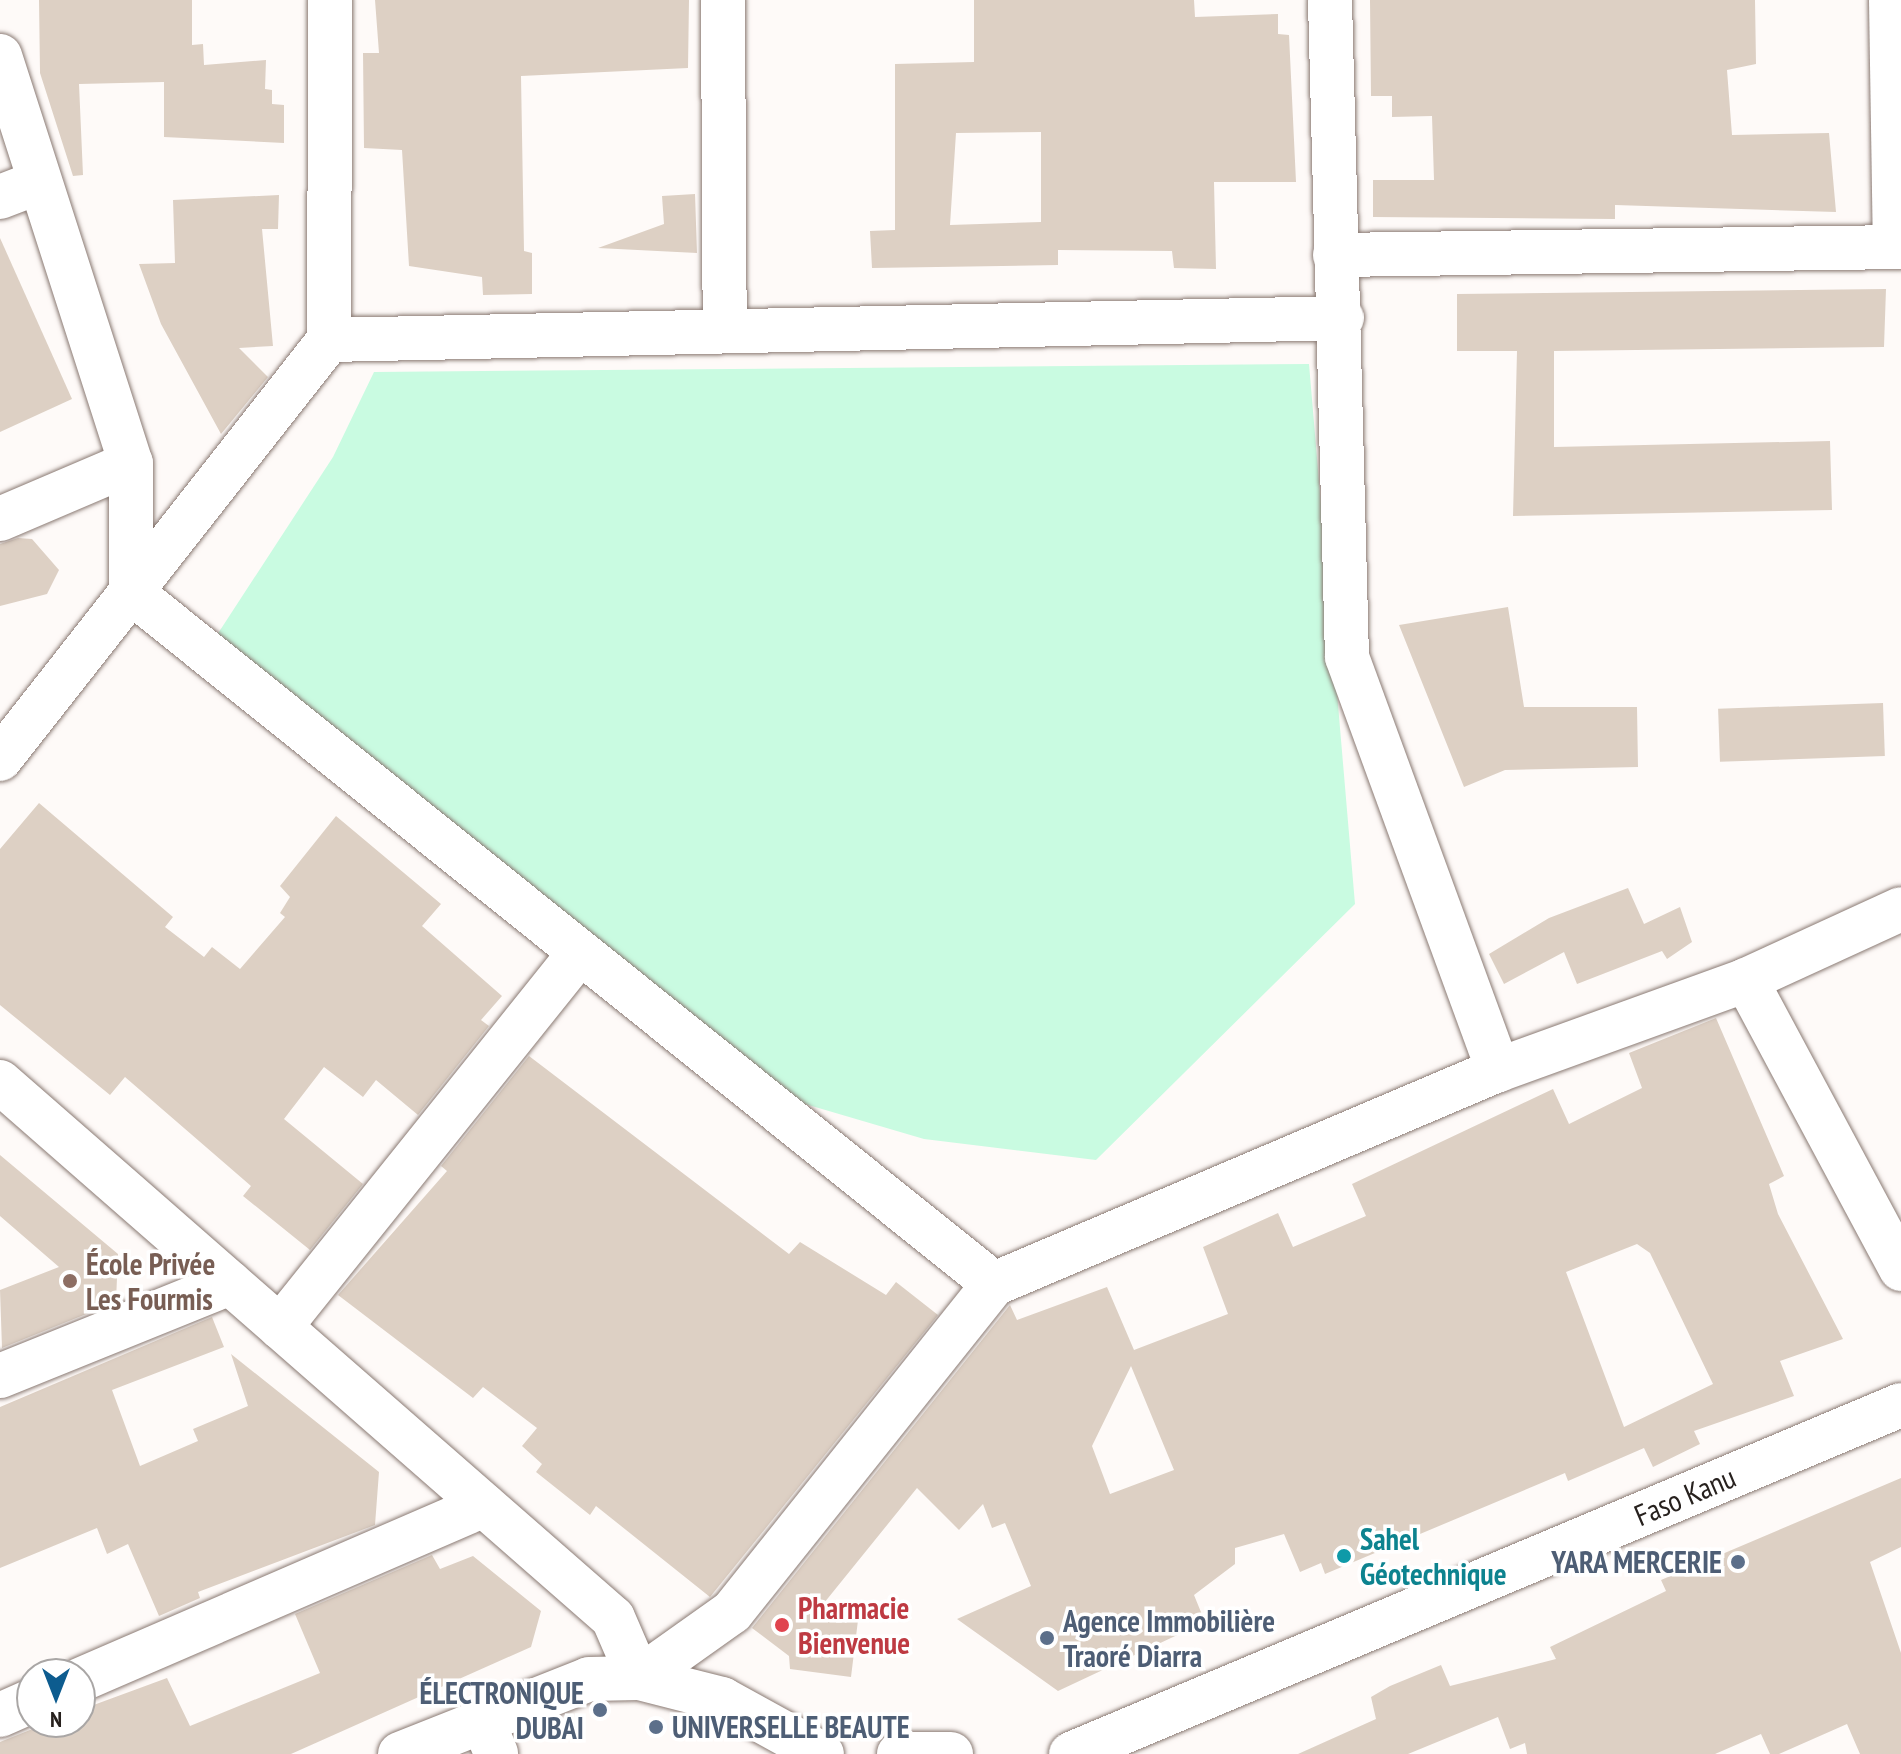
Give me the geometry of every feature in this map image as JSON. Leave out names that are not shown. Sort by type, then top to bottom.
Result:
[{"type":"street","points":[[0,759],[329,340],[330,0]]},
{"type":"street","points":[[723,0],[725,330]]},
{"type":"street","points":[[1330,0],[1335,255],[1342,318],[1347,657],[1498,1070]]},
{"type":"street","points":[[1335,255],[1898,247],[1891,0]]},
{"type":"street","points":[[0,56],[18,190],[131,463],[131,592]]},
{"type":"street","points":[[329,340],[1342,318]]},
{"type":"street","points":[[0,519],[131,463]]},
{"type":"street","points":[[131,592],[577,956],[994,1284]]},
{"type":"street","points":[[639,1678],[732,1612],[994,1284],[1498,1070],[1746,980],[1901,909]]},
{"type":"street","points":[[280,1327],[577,956]]},
{"type":"street","points":[[1746,980],[1901,1269]]},
{"type":"street","points":[[0,1082],[613,1618],[639,1678]]},
{"type":"street","points":[[0,1376],[230,1283]]},
{"type":"street","name":"Faso Kanu","points":[[1071,1754],[1901,1405]]},
{"type":"street","points":[[96,1673],[484,1505]]},
{"type":"street","points":[[400,1754],[490,1737],[589,1679],[639,1678],[722,1699],[822,1754]]},
{"type":"street","points":[[899,1754],[951,1754]]},
{"type":"green space","points":[[1309,364],[1355,904],[1096,1160],[924,1139],[771,1094],[215,638],[333,457],[374,372]]},
{"type":"building","points":[[39,0],[192,0],[192,45],[203,44],[204,65],[266,60],[265,89],[272,90],[272,104],[284,105],[284,143],[164,137],[164,82],[79,84],[83,175],[73,176],[40,73]]},
{"type":"building","points":[[375,0],[689,0],[688,68],[521,76],[524,251],[532,253],[532,294],[483,295],[482,277],[409,266],[402,150],[364,148],[363,53],[379,53]]},
{"type":"building","points":[[974,0],[1194,0],[1195,17],[1278,14],[1278,34],[1289,35],[1296,182],[1214,182],[1216,269],[1174,268],[1172,251],[1058,250],[1058,265],[872,268],[870,231],[895,230],[895,64],[974,62]],"holes":[[[1041,132],[1041,222],[950,225],[956,133]]]},
{"type":"building","points":[[1370,0],[1755,0],[1756,64],[1727,70],[1732,135],[1829,133],[1836,212],[1615,205],[1615,219],[1373,217],[1373,180],[1434,180],[1432,116],[1392,117],[1392,96],[1371,96]]},
{"type":"building","points":[[695,194],[697,253],[598,248],[664,224],[662,196]]},
{"type":"building","points":[[279,195],[278,229],[262,229],[273,346],[239,348],[268,377],[221,434],[161,324],[139,264],[175,263],[173,200]]},
{"type":"building","points":[[0,238],[72,399],[0,432]]},
{"type":"building","points":[[1886,289],[1884,347],[1554,351],[1554,447],[1830,441],[1832,510],[1513,516],[1517,351],[1457,351],[1457,294]]},
{"type":"building","points":[[18,538],[32,539],[59,570],[47,594],[0,606],[0,544]]},
{"type":"building","points":[[1508,607],[1524,707],[1637,707],[1638,767],[1505,770],[1464,787],[1399,625]]},
{"type":"building","points":[[1883,703],[1885,756],[1720,762],[1718,709]]},
{"type":"building","points":[[39,803],[173,917],[165,927],[204,957],[212,947],[240,969],[285,917],[280,913],[290,897],[280,886],[336,816],[441,904],[422,926],[502,996],[481,1020],[489,1026],[418,1115],[376,1080],[363,1097],[324,1067],[284,1119],[363,1184],[310,1250],[243,1196],[251,1186],[125,1077],[110,1095],[0,1005],[0,849]]},
{"type":"building","points":[[1628,888],[1644,924],[1680,907],[1692,942],[1667,959],[1662,951],[1577,984],[1564,952],[1504,984],[1489,954],[1549,918]]},
{"type":"building","points":[[1716,1018],[1784,1176],[1769,1184],[1778,1214],[1843,1339],[1780,1361],[1794,1396],[1694,1431],[1700,1444],[1653,1467],[1644,1448],[1568,1481],[1565,1473],[1325,1574],[1321,1563],[1300,1572],[1284,1534],[1235,1548],[1235,1564],[1194,1595],[1205,1622],[1058,1691],[957,1619],[1031,1586],[1005,1523],[992,1528],[983,1504],[959,1530],[917,1488],[820,1608],[860,1604],[851,1677],[790,1669],[789,1656],[752,1628],[1010,1305],[1017,1320],[1107,1287],[1134,1350],[1228,1314],[1203,1247],[1278,1213],[1293,1247],[1366,1216],[1352,1184],[1553,1089],[1569,1124],[1642,1088],[1629,1053]],"holes":[[[1637,1244],[1650,1253],[1713,1384],[1624,1427],[1566,1272]],[[1131,1366],[1174,1470],[1110,1494],[1092,1446]]]},
{"type":"building","points":[[529,1056],[789,1254],[800,1242],[886,1295],[896,1282],[938,1315],[710,1597],[596,1506],[590,1515],[536,1472],[542,1464],[522,1446],[537,1428],[483,1387],[473,1398],[338,1295],[447,1171],[441,1166]]},
{"type":"building","points":[[0,1155],[118,1254],[116,1302],[2,1348],[0,1290],[59,1267],[0,1216]]},
{"type":"building","points":[[212,1317],[224,1347],[112,1390],[140,1466],[198,1441],[193,1429],[248,1406],[231,1354],[379,1472],[375,1525],[198,1592],[200,1598],[159,1616],[128,1544],[107,1554],[97,1528],[0,1568],[0,1407]]},
{"type":"building","points":[[1901,1478],[1901,1547],[1870,1562],[1901,1653],[1901,1754],[1860,1754],[1847,1724],[1779,1754],[1770,1754],[1761,1734],[1715,1754],[1527,1754],[1525,1743],[1510,1749],[1498,1717],[1408,1754],[1298,1754],[1376,1719],[1371,1697],[1390,1686],[1441,1665],[1450,1686],[1556,1659],[1550,1647],[1666,1591],[1661,1580]]},
{"type":"building","points":[[432,1555],[440,1569],[473,1556],[541,1611],[531,1647],[291,1754],[0,1754],[0,1742],[16,1736],[96,1738],[96,1704],[167,1678],[190,1726],[320,1673],[295,1614]]},
{"type":"place","name":"École Privée Les Fourmis","points":[[70,1281]]},
{"type":"place","name":"Sahel Géotechnique","points":[[1344,1556]]},
{"type":"place","name":"YARA MERCERIE","points":[[1738,1562]]},
{"type":"place","name":"Pharmacie Bienvenue","points":[[782,1625]]},
{"type":"place","name":"Agence Immobilière Traoré Diarra","points":[[1047,1638]]},
{"type":"place","name":"ÉLECTRONIQUE DUBAI","points":[[600,1710]]},
{"type":"place","name":"UNIVERSELLE BEAUTE","points":[[656,1727]]}]
